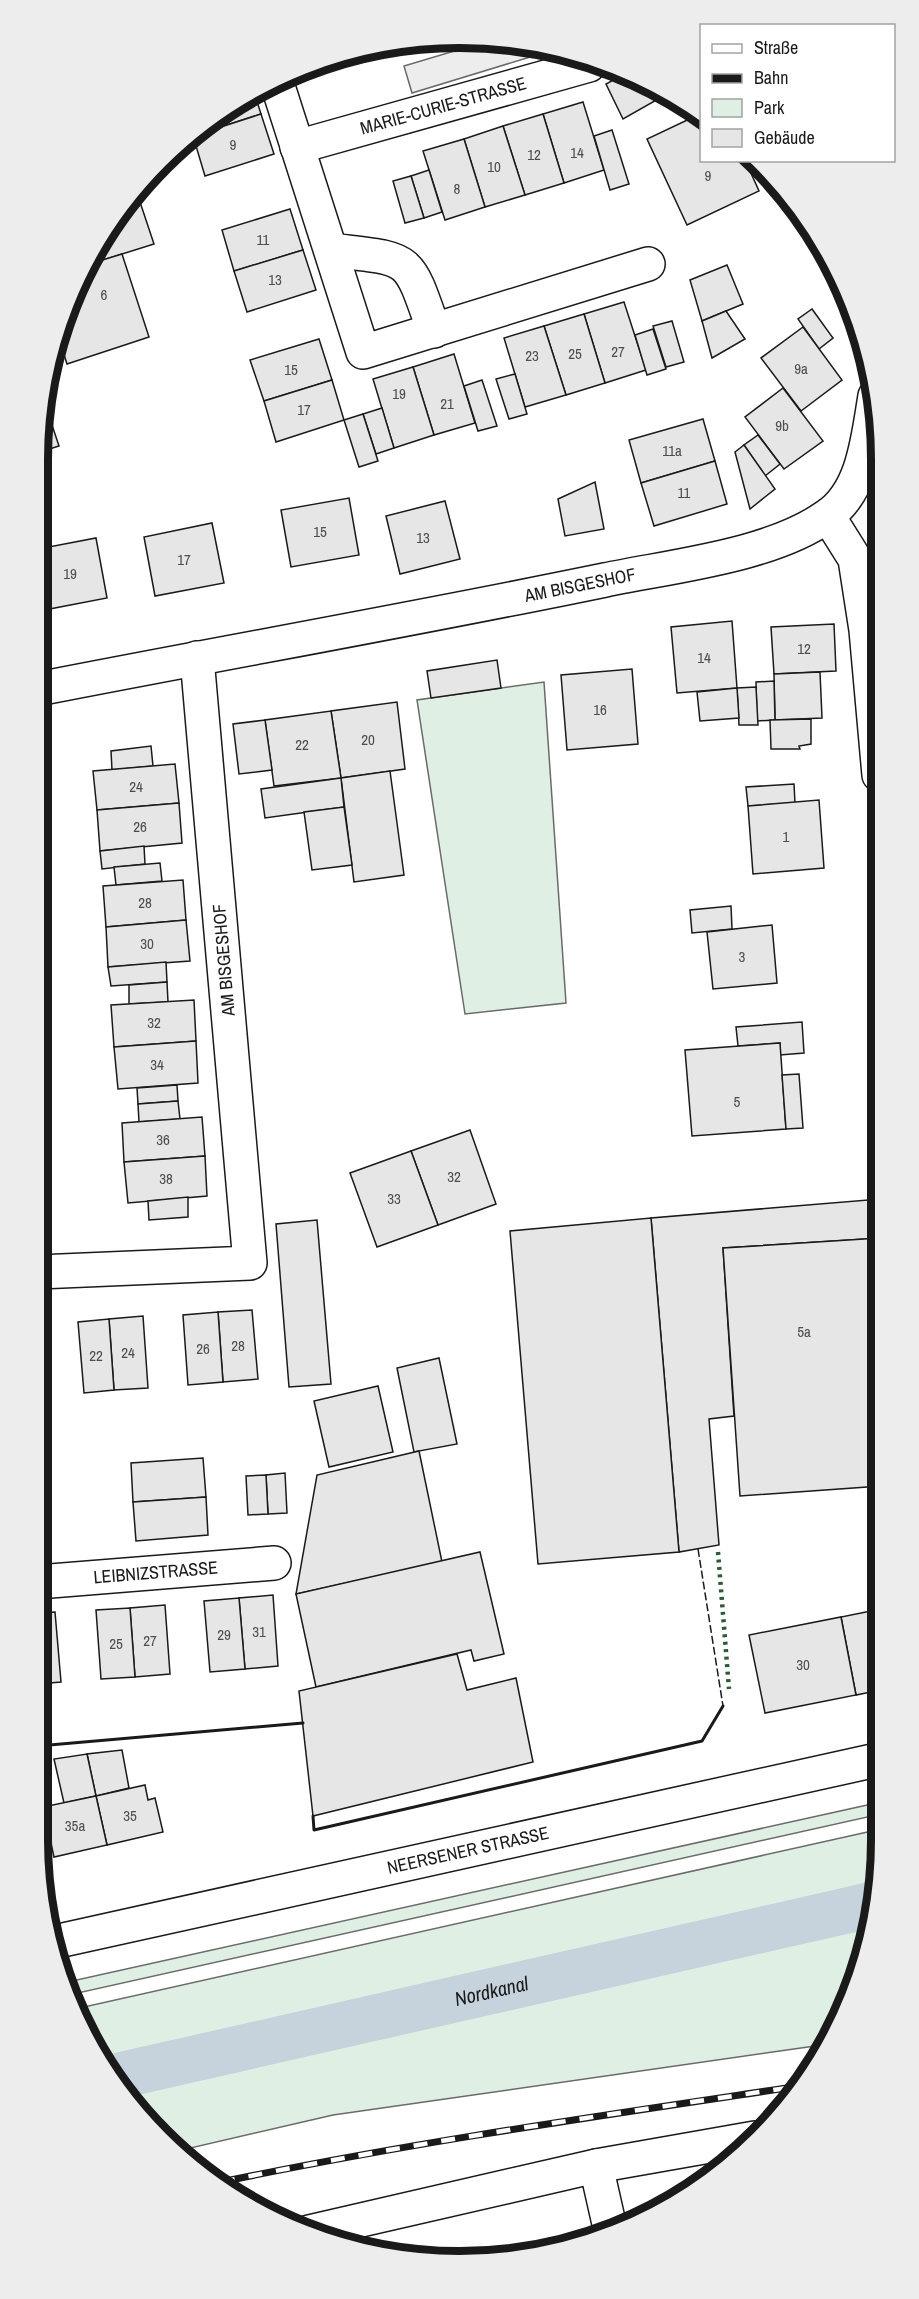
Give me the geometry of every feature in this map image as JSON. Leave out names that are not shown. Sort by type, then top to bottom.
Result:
[{"type":"street","name":"MARIE-CURIE-STRASSE","points":[[297,147],[582,67]]},
{"type":"street","points":[[279,89],[363,352],[648,264]]},
{"type":"street","points":[[331,250],[387,257],[402,262],[412,272],[434,331]]},
{"type":"street","name":"AM BISGESHOF","points":[[48,687],[553,590],[749,549],[791,536],[828,516],[841,502],[861,468],[869,428]]},
{"type":"street","points":[[828,516],[855,559],[866,630],[871,686]]},
{"type":"street","name":"AM BISGESHOF","points":[[48,1272],[250,1263],[197,658]]},
{"type":"street","name":"LEIBNIZSTRASSE","points":[[48,1581],[274,1563]]},
{"type":"street","name":"NEERSENER STRASSE","points":[[61,1941],[871,1761]]},
{"type":"street","points":[[325,2228],[596,2166],[739,2141]]},
{"type":"street","points":[[596,2166],[608,2223]]},
{"type":"green space","points":[[544,682],[566,1003],[465,1014],[417,700]]},
{"type":"green space","points":[[871,1804],[871,1816],[78,1993],[73,1981]]},
{"type":"green space","points":[[871,1831],[867,1893],[857,1946],[840,1997],[815,2046],[333,2115],[188,2149],[150,2111],[133,2090],[103,2045],[83,2007]]},
{"type":"shaded area","points":[[464,48],[536,55],[412,93],[404,66]]},
{"type":"building","points":[[616,79],[658,99],[623,119],[606,84]]},
{"type":"building","points":[[257,101],[261,114],[214,129]]},
{"type":"building","points":[[583,102],[604,170],[564,183],[543,114]]},
{"type":"building","points":[[261,114],[274,154],[205,176],[195,144],[214,129]]},
{"type":"building","points":[[543,114],[564,183],[525,195],[503,126]]},
{"type":"building","points":[[690,119],[700,126],[700,162],[743,162],[748,167],[759,191],[687,225],[647,139]]},
{"type":"building","points":[[503,126],[525,195],[485,207],[464,139]]},
{"type":"building","points":[[612,130],[629,184],[610,190],[594,136]]},
{"type":"building","points":[[464,139],[485,207],[445,220],[423,151]]},
{"type":"building","points":[[429,170],[442,212],[424,218],[411,176]]},
{"type":"building","points":[[411,176],[424,218],[405,223],[393,181]]},
{"type":"building","points":[[140,201],[154,244],[99,261],[117,231]]},
{"type":"building","points":[[290,209],[303,250],[234,271],[222,230]]},
{"type":"building","points":[[303,250],[316,290],[247,312],[234,271]]},
{"type":"building","points":[[122,254],[149,337],[67,364],[63,350],[70,327],[90,277],[99,261]]},
{"type":"building","points":[[727,265],[743,304],[702,321],[690,280]]},
{"type":"building","points":[[624,302],[646,370],[605,383],[584,314]]},
{"type":"building","points":[[812,309],[833,338],[819,349],[798,319]]},
{"type":"building","points":[[726,311],[745,339],[712,358],[702,321]]},
{"type":"building","points":[[584,314],[605,383],[566,395],[544,326]]},
{"type":"building","points":[[672,321],[684,362],[666,367],[653,326]]},
{"type":"building","points":[[544,326],[566,395],[525,407],[504,338]]},
{"type":"building","points":[[803,327],[842,380],[801,411],[761,358]]},
{"type":"building","points":[[653,329],[666,369],[647,375],[635,335]]},
{"type":"building","points":[[319,339],[332,380],[264,401],[250,360]]},
{"type":"building","points":[[454,354],[475,423],[434,435],[413,367]]},
{"type":"building","points":[[413,367],[434,435],[394,448],[373,379]]},
{"type":"building","points":[[515,374],[527,414],[509,419],[496,379]]},
{"type":"building","points":[[332,380],[344,420],[276,442],[264,401]]},
{"type":"building","points":[[482,380],[497,426],[478,431],[464,386]]},
{"type":"building","points":[[783,388],[823,441],[784,469],[745,417]]},
{"type":"building","points":[[382,408],[394,448],[376,454],[363,414]]},
{"type":"building","points":[[363,414],[378,461],[359,467],[344,420]]},
{"type":"building","points":[[703,419],[715,461],[641,483],[629,440]]},
{"type":"building","points":[[50,420],[59,446],[48,449]]},
{"type":"building","points":[[758,435],[780,464],[765,476],[744,445]]},
{"type":"building","points":[[744,445],[775,489],[750,509],[735,452]]},
{"type":"building","points":[[715,461],[727,504],[654,526],[641,483]]},
{"type":"building","points":[[595,482],[604,529],[565,536],[558,499]]},
{"type":"building","points":[[349,498],[359,555],[291,567],[281,510]]},
{"type":"building","points":[[445,501],[460,559],[400,574],[386,516]]},
{"type":"building","points":[[212,523],[224,583],[155,596],[144,537]]},
{"type":"building","points":[[96,538],[107,598],[48,609],[48,547]]},
{"type":"building","points":[[732,621],[737,688],[677,693],[671,627]]},
{"type":"building","points":[[834,624],[836,671],[774,674],[771,627]]},
{"type":"building","points":[[497,660],[501,688],[431,698],[427,671]]},
{"type":"building","points":[[632,669],[638,744],[567,750],[561,675]]},
{"type":"building","points":[[820,672],[822,718],[775,720],[774,674]]},
{"type":"building","points":[[774,681],[775,720],[757,721],[756,682]]},
{"type":"building","points":[[756,687],[758,725],[739,725],[737,688]]},
{"type":"building","points":[[737,688],[739,718],[700,721],[697,692]]},
{"type":"building","points":[[397,702],[405,769],[341,778],[331,711]]},
{"type":"building","points":[[331,711],[341,778],[274,786],[265,720]]},
{"type":"building","points":[[811,719],[811,744],[799,746],[800,749],[771,749],[770,720]]},
{"type":"building","points":[[265,720],[272,770],[239,774],[233,724]]},
{"type":"building","points":[[151,746],[153,766],[112,770],[111,751]]},
{"type":"building","points":[[175,764],[179,803],[97,810],[93,771]]},
{"type":"building","points":[[390,771],[404,875],[354,882],[341,778]]},
{"type":"building","points":[[341,778],[344,807],[265,818],[261,789]]},
{"type":"building","points":[[794,784],[795,803],[748,806],[746,787]]},
{"type":"building","points":[[819,800],[824,868],[753,874],[748,806]]},
{"type":"building","points":[[179,803],[182,843],[100,851],[97,810]]},
{"type":"building","points":[[344,807],[352,865],[312,870],[304,812]]},
{"type":"building","points":[[144,846],[145,864],[102,869],[100,851]]},
{"type":"building","points":[[160,863],[162,881],[116,885],[114,867]]},
{"type":"building","points":[[183,880],[186,920],[106,927],[103,886]]},
{"type":"building","points":[[731,906],[732,929],[692,933],[690,910]]},
{"type":"building","points":[[186,920],[190,961],[108,967],[106,927]]},
{"type":"building","points":[[772,925],[777,983],[713,989],[707,932]]},
{"type":"building","points":[[166,962],[167,982],[111,986],[108,967]]},
{"type":"building","points":[[167,982],[168,1002],[129,1004],[129,985]]},
{"type":"building","points":[[194,1000],[196,1041],[114,1047],[111,1005]]},
{"type":"building","points":[[802,1022],[804,1053],[780,1055],[780,1043],[738,1046],[736,1027]]},
{"type":"building","points":[[196,1041],[198,1083],[118,1089],[114,1047]]},
{"type":"building","points":[[780,1043],[786,1129],[692,1136],[685,1050]]},
{"type":"building","points":[[799,1074],[803,1128],[786,1129],[782,1075]]},
{"type":"building","points":[[177,1085],[178,1101],[138,1104],[137,1088]]},
{"type":"building","points":[[178,1101],[180,1119],[139,1122],[138,1104]]},
{"type":"building","points":[[202,1117],[205,1156],[124,1162],[122,1123]]},
{"type":"building","points":[[470,1130],[496,1204],[438,1225],[411,1151]]},
{"type":"building","points":[[411,1151],[438,1225],[377,1247],[350,1173]]},
{"type":"building","points":[[205,1156],[207,1196],[128,1203],[124,1162]]},
{"type":"building","points":[[188,1197],[188,1217],[149,1220],[148,1201]]},
{"type":"building","points":[[871,1200],[871,1239],[723,1248],[734,1416],[709,1419],[719,1545],[679,1552],[651,1218]]},
{"type":"building","points":[[651,1218],[679,1552],[538,1564],[510,1231]]},
{"type":"building","points":[[317,1220],[331,1384],[289,1387],[276,1224]]},
{"type":"building","points":[[871,1239],[871,1487],[740,1496],[723,1248]]},
{"type":"building","points":[[252,1310],[258,1379],[223,1382],[218,1312]]},
{"type":"building","points":[[218,1312],[223,1382],[188,1385],[183,1315]]},
{"type":"building","points":[[143,1316],[148,1388],[114,1390],[109,1319]]},
{"type":"building","points":[[109,1319],[114,1390],[84,1393],[78,1322]]},
{"type":"building","points":[[439,1358],[457,1444],[414,1452],[397,1368]]},
{"type":"building","points":[[378,1386],[393,1452],[329,1467],[314,1401]]},
{"type":"building","points":[[419,1451],[442,1562],[296,1594],[317,1475]]},
{"type":"building","points":[[203,1458],[206,1497],[133,1502],[131,1463]]},
{"type":"building","points":[[285,1473],[287,1513],[268,1514],[266,1475]]},
{"type":"building","points":[[266,1475],[268,1514],[248,1515],[246,1476]]},
{"type":"building","points":[[206,1497],[208,1535],[136,1541],[133,1502]]},
{"type":"building","points":[[480,1552],[504,1654],[474,1661],[471,1650],[316,1687],[296,1594]]},
{"type":"building","points":[[273,1595],[278,1666],[245,1669],[239,1598]]},
{"type":"building","points":[[239,1598],[245,1669],[210,1672],[204,1601]]},
{"type":"building","points":[[165,1605],[170,1674],[135,1677],[130,1608]]},
{"type":"building","points":[[130,1608],[135,1677],[101,1679],[96,1610]]},
{"type":"building","points":[[871,1611],[871,1692],[856,1695],[841,1617]]},
{"type":"building","points":[[48,1612],[55,1612],[61,1682],[48,1683]]},
{"type":"building","points":[[841,1617],[856,1695],[765,1713],[749,1635]]},
{"type":"building","points":[[457,1654],[467,1690],[516,1678],[533,1762],[313,1816],[299,1691]]},
{"type":"building","points":[[122,1750],[129,1788],[96,1796],[87,1754]]},
{"type":"building","points":[[87,1754],[96,1796],[64,1803],[54,1759]]},
{"type":"building","points":[[145,1785],[148,1800],[155,1798],[163,1832],[107,1845],[96,1796]]},
{"type":"building","points":[[96,1796],[107,1845],[54,1857],[48,1830],[48,1806]]},
{"type":"waterway","name":"Nordkanal","points":[[122,2075],[865,1906]]},
{"type":"railway","points":[[229,2180],[437,2142],[788,2088]]},
{"type":"hedge","points":[[718,1552],[729,1689]]},
{"type":"fence","points":[[698,1549],[723,1706]]},
{"type":"wall","points":[[313,1816],[314,1830],[702,1741],[723,1706]]},
{"type":"wall","points":[[48,1745],[303,1723]]}]
